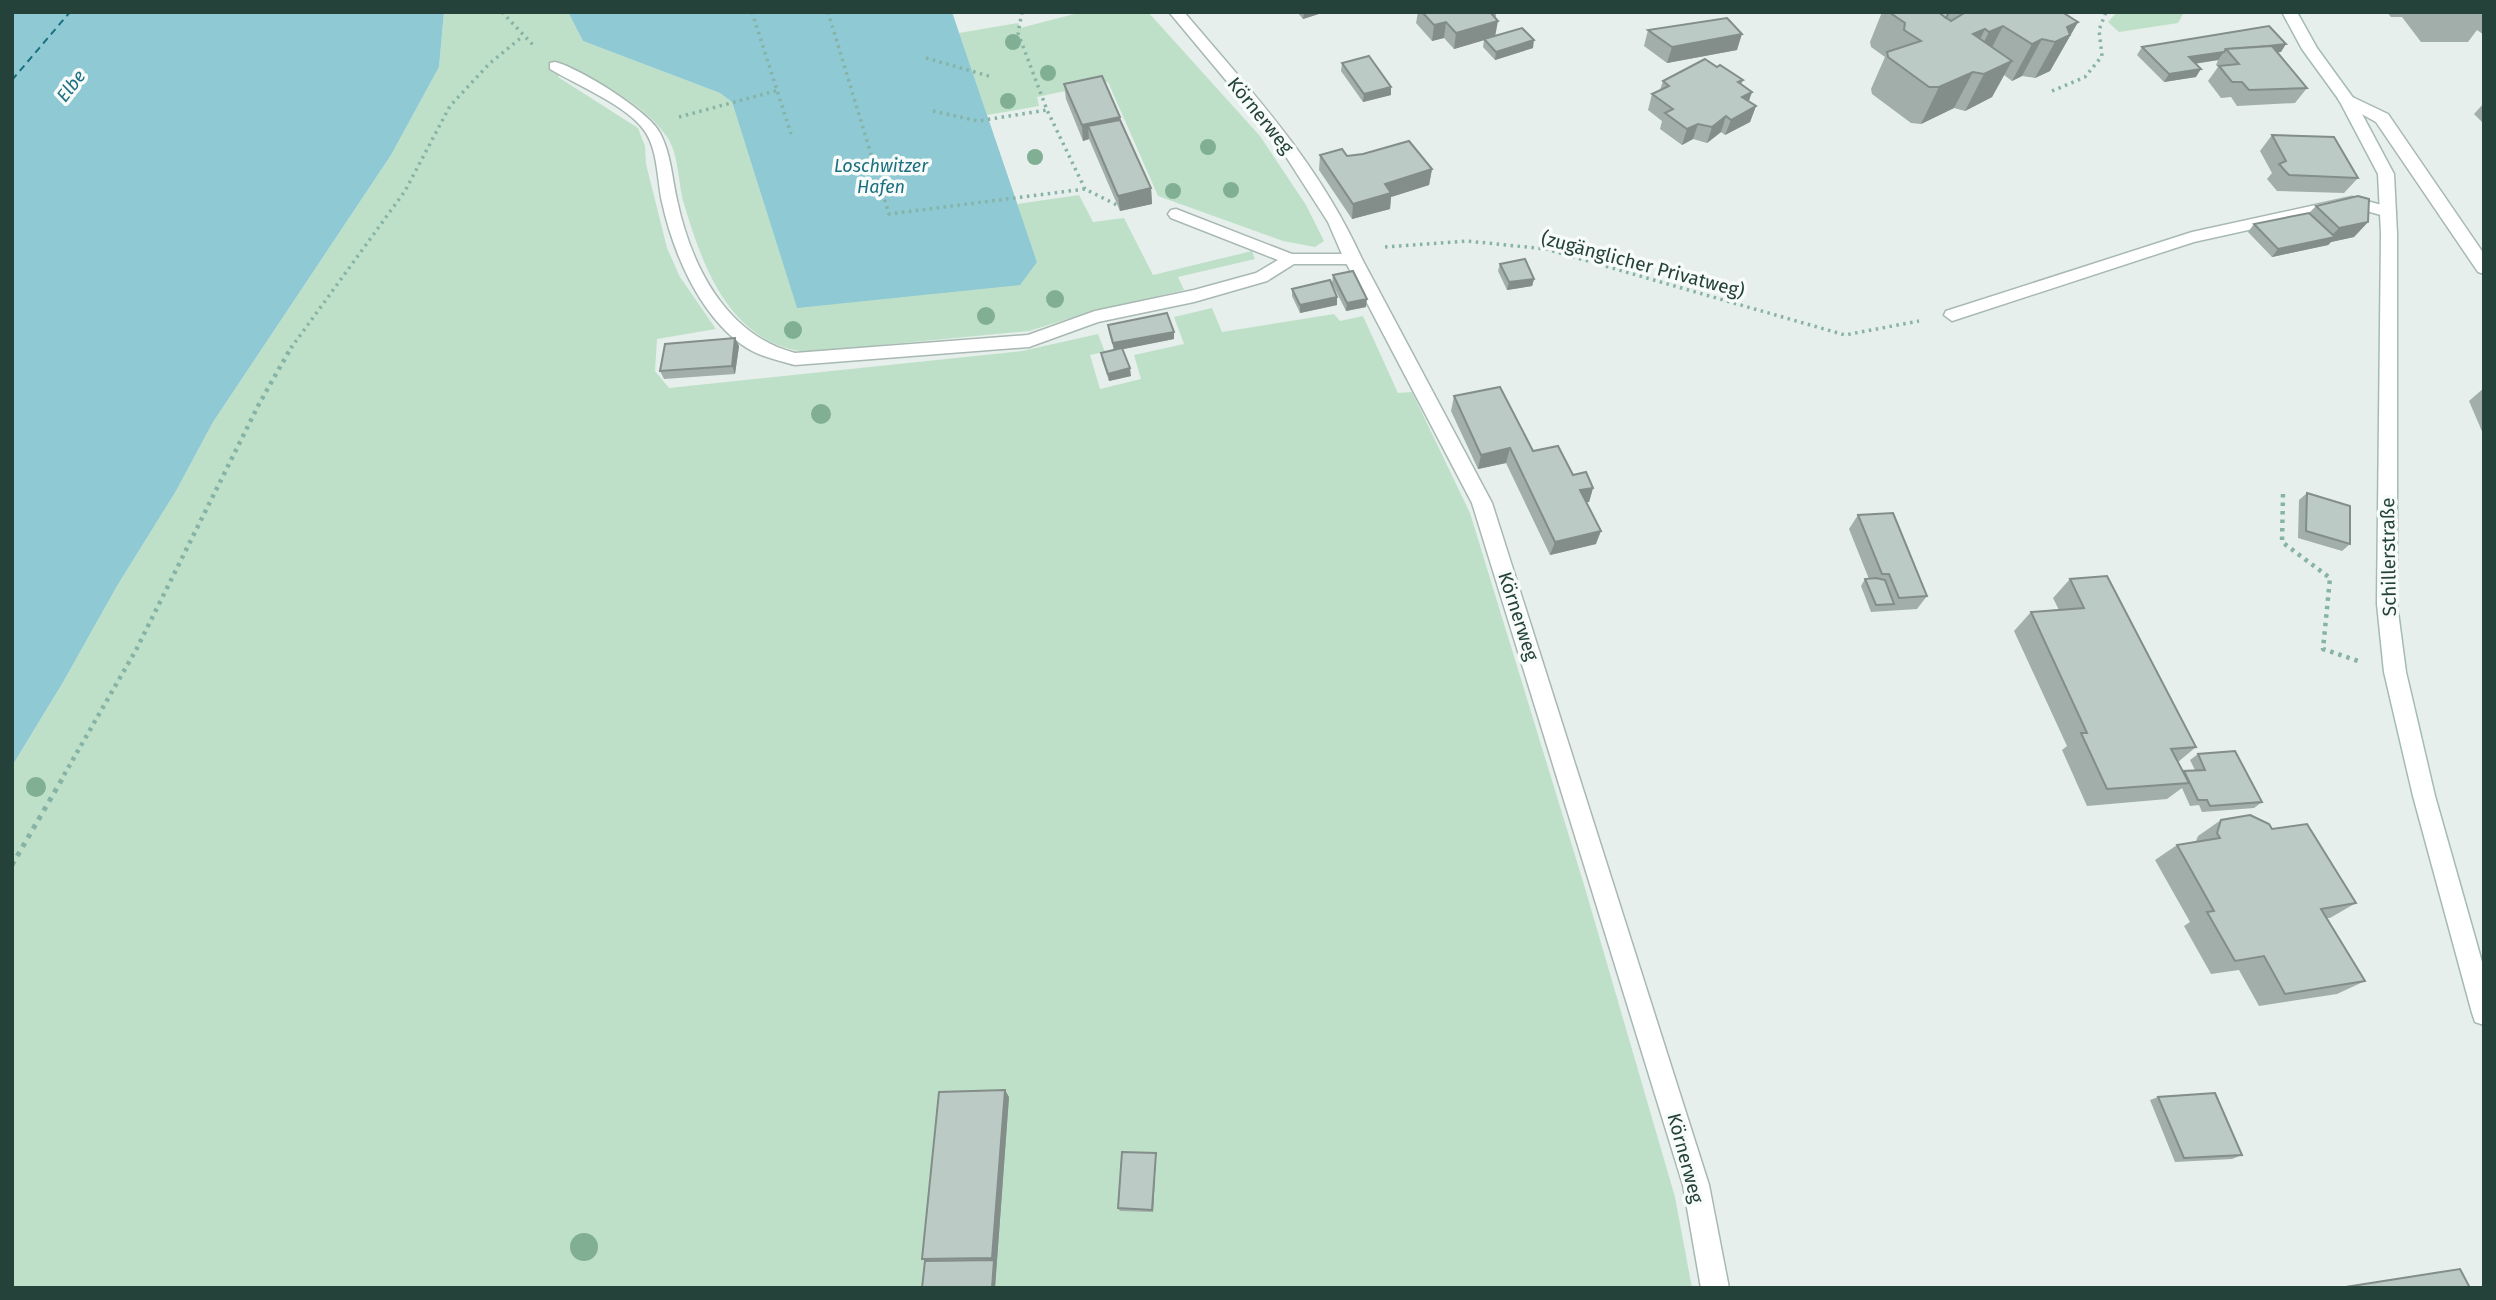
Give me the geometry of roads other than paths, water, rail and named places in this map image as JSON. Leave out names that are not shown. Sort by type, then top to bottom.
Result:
[{"type":"street","name":"Körnerweg","points":[[1176,12],[1280,134],[1336,221],[1482,503],[1696,1185],[1715,1288]]},
{"type":"street","name":"Schillerstraße","points":[[2289,12],[2310,48],[2346,99],[2386,174],[2387,604],[2395,672],[2424,796],[2484,1013]]},
{"type":"street","name":"Schillerstraße","points":[[2346,99],[2382,118],[2484,268]]},
{"type":"lane","points":[[555,66],[636,114],[648,125],[658,142],[672,209],[693,274],[731,327],[775,357],[795,359],[1029,341],[1096,317],[1194,296],[1261,277],[1291,260],[1351,254]]},
{"type":"lane","points":[[1952,315],[2192,237],[2352,202],[2388,212]]},
{"type":"lane","points":[[1176,214],[1291,260]]},
{"type":"water","name":"Elbe","points":[[12,12],[444,12],[439,67],[391,155],[213,422],[176,491],[12,766]]},
{"type":"water","name":"Loschwitzer Hafen","points":[[568,12],[952,12],[1037,262],[1020,285],[797,308],[732,102],[720,93],[583,41]]}]
